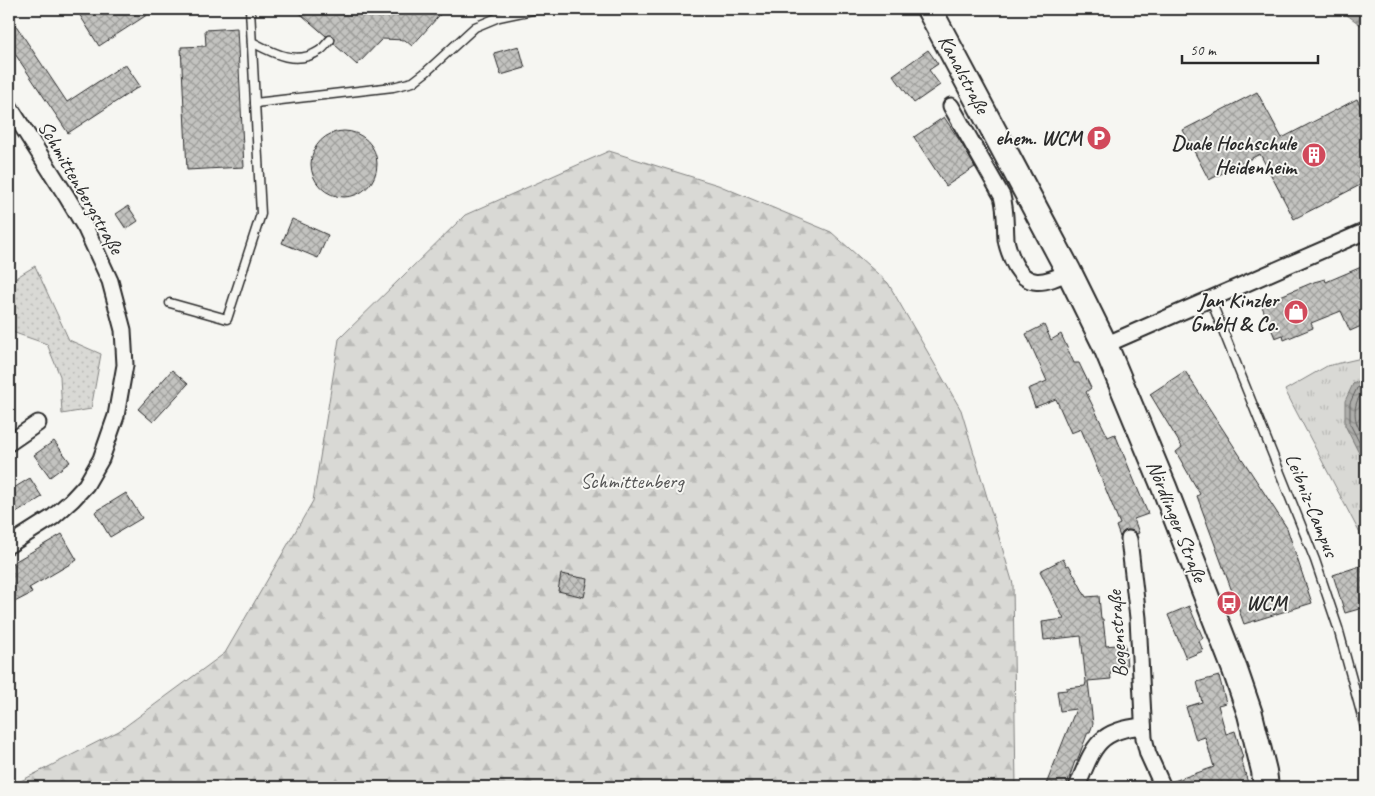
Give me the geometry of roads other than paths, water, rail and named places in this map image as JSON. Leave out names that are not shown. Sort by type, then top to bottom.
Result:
[{"type":"main road","name":"Kanalstraße","points":[[929,9],[1069,272],[1105,345]]},
{"type":"main road","name":"Nördlinger Straße","points":[[1105,345],[1164,487],[1235,670],[1250,714],[1266,787]]},
{"type":"street","name":"Schmittenbergstraße","points":[[9,106],[82,222],[110,281],[123,330],[125,365],[116,416],[101,459],[86,485],[53,517],[9,545]]},
{"type":"street","name":"Kanalstraße","points":[[951,106],[1002,196],[1006,209],[1006,241],[1009,252],[1022,276],[1030,281],[1042,282],[1069,272]]},
{"type":"street","points":[[1105,345],[1366,231]]},
{"type":"street","points":[[9,442],[38,423]]},
{"type":"street","name":"Bogenstraße","points":[[1129,539],[1138,611],[1143,726],[1146,746],[1163,787]]},
{"type":"street","points":[[1077,787],[1094,749],[1103,739],[1113,732],[1126,727],[1143,726]]},
{"type":"lane","points":[[170,303],[227,319],[261,214],[250,9]]},
{"type":"lane","points":[[255,103],[394,88],[413,82],[475,27],[499,17],[537,9]]},
{"type":"lane","points":[[252,42],[280,55],[294,58],[307,57],[320,51],[330,40]]},
{"type":"lane","name":"Leibniz-Campus","points":[[1210,298],[1315,560],[1338,628],[1366,731]]},
{"type":"water","points":[[1339,9],[1366,9],[1366,29]]},
{"type":"water","points":[[1366,378],[1366,467],[1345,425],[1345,401],[1353,384]]},
{"type":"place","name":"ehem. WCM","points":[[1099,138]]},
{"type":"place","name":"Duale Hochschule Heidenheim","points":[[1314,155]]},
{"type":"place","name":"Jan Kinzler GmbH & Co.","points":[[1296,312]]},
{"type":"place","name":"WCM","points":[[1229,603]]},
{"type":"park label","name":"Schmittenberg","points":[[632,481]]}]
